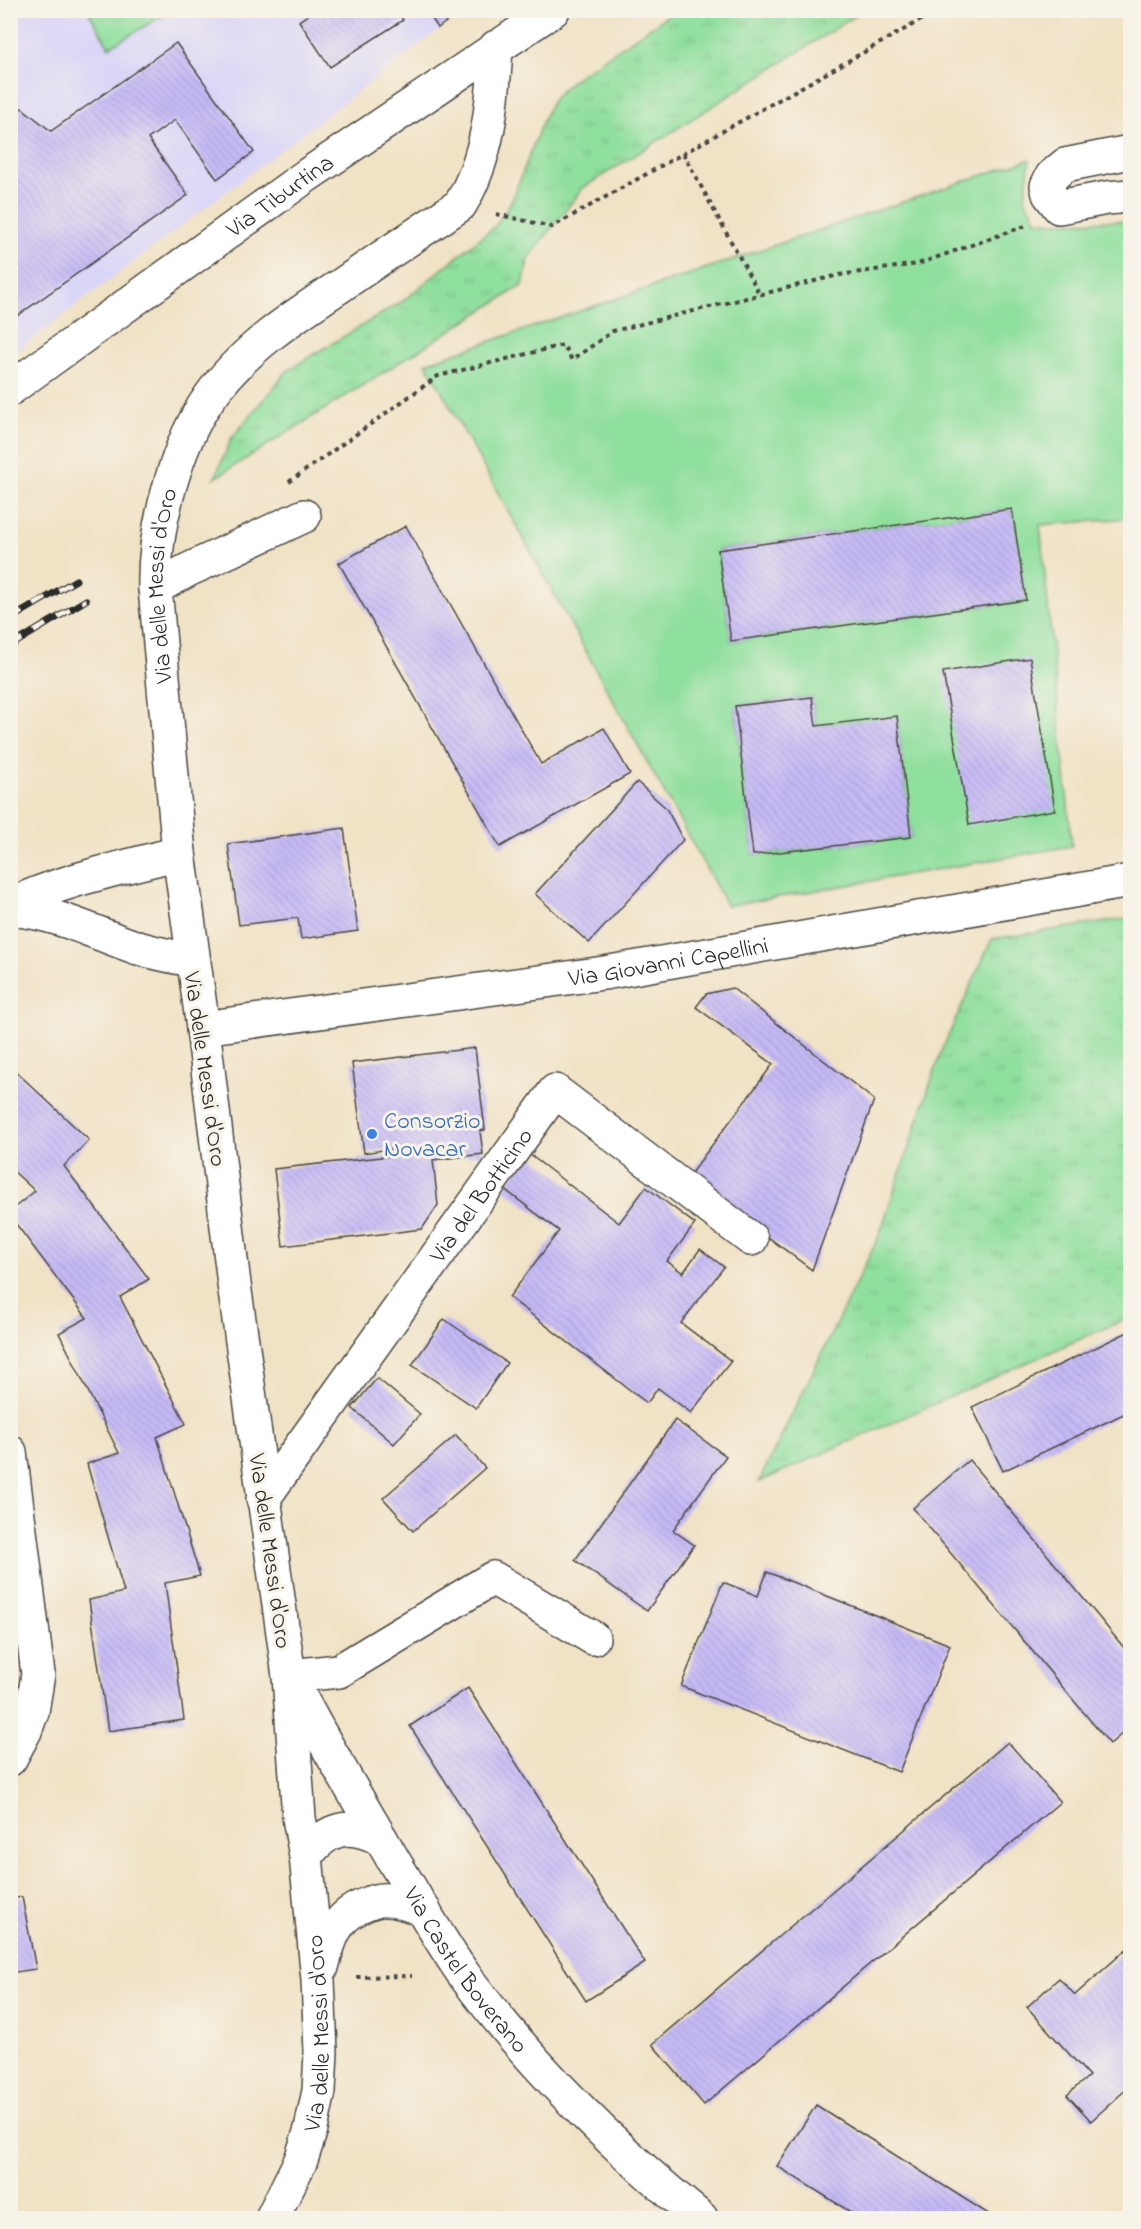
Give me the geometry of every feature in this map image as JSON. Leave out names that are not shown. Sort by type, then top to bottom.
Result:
[{"type":"street","name":"Via Tiburtina","points":[[10,389],[306,176],[553,10]]},
{"type":"street","points":[[460,205],[469,190],[483,149],[492,112],[496,47]]},
{"type":"street","points":[[1131,152],[1065,165],[1052,176],[1047,186],[1049,194],[1059,207],[1131,196]]},
{"type":"street","name":"Via delle Messi d'Oro","points":[[272,2218],[301,2160],[311,2129],[319,2091],[321,2052],[318,1980],[306,1856],[299,1818],[289,1676],[234,1284],[179,853],[154,572],[160,526],[174,471],[193,424],[224,378],[282,324],[460,205]]},
{"type":"street","points":[[155,588],[198,565],[304,516]]},
{"type":"street","points":[[10,907],[33,895],[66,884],[179,853]]},
{"type":"street","name":"Via Giovanni Capellini","points":[[203,1028],[604,973],[1131,881]]},
{"type":"street","points":[[10,907],[59,917],[137,948],[192,960]]},
{"type":"street","name":"Via del Botticino","points":[[263,1499],[555,1091],[751,1239]]},
{"type":"street","points":[[10,1452],[38,1674],[32,1712],[10,1759]]},
{"type":"street","points":[[289,1676],[339,1671],[493,1578],[592,1638]]},
{"type":"street","name":"Via Castel Boverano","points":[[289,1676],[381,1839],[467,1978],[575,2105],[629,2157],[701,2218]]},
{"type":"street","points":[[306,1856],[321,1838],[338,1830],[358,1830],[381,1839]]},
{"type":"street","points":[[318,1980],[328,1942],[336,1924],[352,1911],[370,1902],[387,1900],[424,1910]]},
{"type":"path","points":[[460,205],[552,227],[939,10]]},
{"type":"path","points":[[683,153],[760,295]]},
{"type":"path","points":[[281,487],[438,376],[563,345],[572,360],[613,331],[838,275],[918,264],[1029,225],[1059,207]]},
{"type":"path","points":[[355,1977],[412,1976]]},
{"type":"shaded area","points":[[11,11],[464,11],[11,355]]},
{"type":"green space","points":[[676,10],[863,11],[583,188],[528,259],[523,285],[215,478],[231,439],[288,370],[403,301],[496,225],[512,200],[553,99],[571,81]]},
{"type":"green space","points":[[88,11],[171,11],[109,47]]},
{"type":"green space","points":[[1030,159],[1025,199],[1037,220],[1055,222],[1130,221],[1130,518],[1040,525],[1072,846],[727,906],[426,363]],"holes":[[[1012,509],[1025,600],[731,641],[718,550]],[[812,697],[816,726],[897,717],[911,837],[753,855],[735,706]]]},
{"type":"green space","points":[[1130,918],[1130,1317],[759,1482],[879,1236],[941,1052],[992,939]]},
{"type":"building","points":[[315,10],[397,10],[403,20],[330,67],[299,21]]},
{"type":"building","points":[[426,10],[462,10],[438,28]]},
{"type":"building","points":[[176,43],[254,152],[217,179],[175,120],[148,139],[188,195],[10,321],[10,116],[22,108],[51,131]]},
{"type":"building","points":[[1012,509],[1026,600],[731,641],[718,550]]},
{"type":"building","points":[[406,526],[541,764],[604,728],[630,774],[500,847],[339,563]]},
{"type":"building","points":[[1030,658],[1055,810],[969,825],[943,672]]},
{"type":"building","points":[[812,697],[816,726],[897,716],[911,837],[753,855],[735,706]]},
{"type":"building","points":[[637,782],[666,808],[683,840],[589,943],[535,894]]},
{"type":"building","points":[[344,828],[358,931],[301,939],[298,918],[239,925],[228,844]]},
{"type":"building","points":[[732,988],[874,1100],[812,1270],[688,1177],[773,1064],[696,1007],[706,994]]},
{"type":"building","points":[[475,1048],[485,1130],[480,1131],[483,1154],[433,1160],[438,1205],[422,1229],[283,1246],[274,1169],[390,1156],[389,1149],[364,1153],[352,1063]]},
{"type":"building","points":[[10,1066],[89,1140],[64,1166],[149,1279],[120,1297],[186,1424],[157,1437],[200,1576],[165,1583],[184,1720],[108,1731],[89,1600],[124,1592],[87,1464],[119,1453],[59,1333],[87,1318],[10,1216],[10,1211],[35,1191],[10,1168]]},
{"type":"building","points":[[529,1154],[619,1223],[646,1187],[695,1224],[667,1261],[683,1273],[700,1249],[724,1267],[681,1323],[731,1361],[691,1413],[658,1388],[647,1403],[509,1297],[559,1231],[503,1188]]},
{"type":"building","points":[[444,1319],[507,1363],[476,1408],[412,1365]]},
{"type":"building","points":[[1130,1331],[1130,1411],[1003,1471],[972,1407]]},
{"type":"building","points":[[377,1378],[420,1414],[394,1444],[352,1408]]},
{"type":"building","points":[[675,1420],[726,1456],[673,1530],[694,1545],[647,1611],[575,1560]]},
{"type":"building","points":[[456,1435],[485,1468],[413,1531],[383,1498]]},
{"type":"building","points":[[969,1460],[1130,1655],[1130,1727],[1110,1744],[913,1508]]},
{"type":"building","points":[[767,1572],[950,1645],[899,1772],[681,1686],[723,1582],[758,1596]]},
{"type":"building","points":[[468,1688],[645,1963],[586,2001],[410,1726]]},
{"type":"building","points":[[1008,1742],[1060,1802],[704,2105],[652,2044]]},
{"type":"building","points":[[22,1897],[36,1969],[10,1973],[10,1899]]},
{"type":"building","points":[[1130,1946],[1130,2086],[1091,2121],[1067,2095],[1089,2076],[1027,2007],[1059,1978],[1075,1995]]},
{"type":"building","points":[[816,2105],[995,2218],[860,2218],[777,2166]]},
{"type":"railway","points":[[10,619],[76,580]]},
{"type":"railway","points":[[10,646],[86,600]]},
{"type":"place","name":"Consorzio Novacar","points":[[372,1134]]}]
